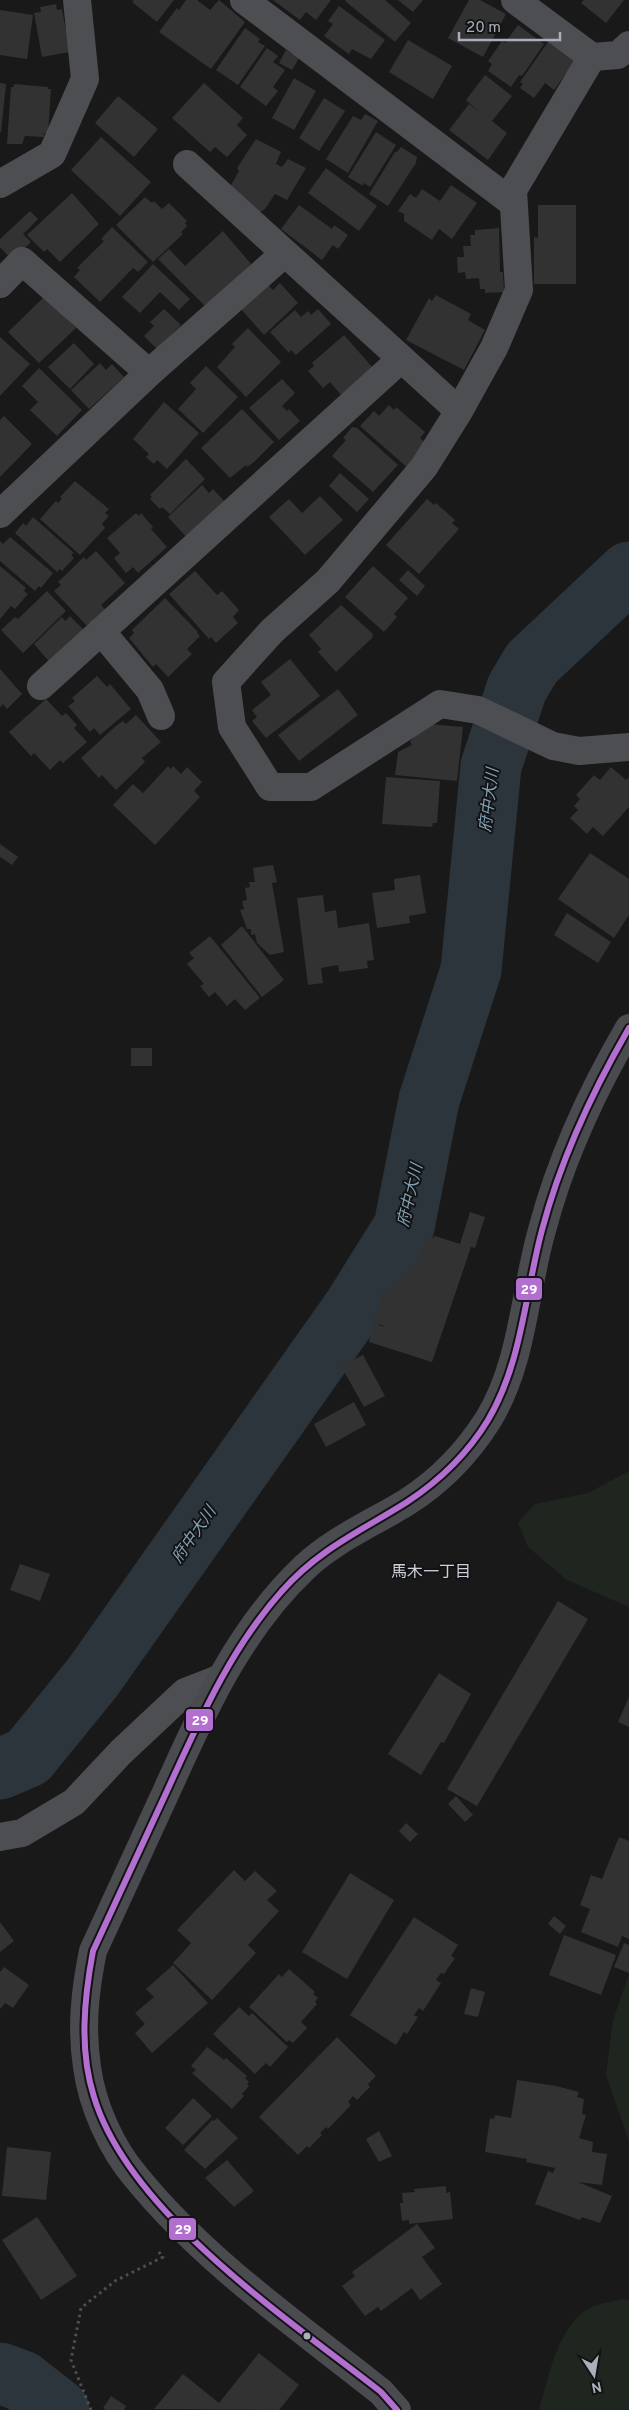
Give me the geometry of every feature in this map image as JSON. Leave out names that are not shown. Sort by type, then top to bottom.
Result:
[{"type":"main road","points":[[397,2410],[381,2392],[236,2275],[161,2206],[135,2176],[113,2143],[97,2107],[87,2069],[83,2029],[85,1990],[93,1951],[199,1719],[221,1678],[252,1630],[306,1565],[371,1521],[406,1502],[438,1479],[466,1451],[488,1418],[505,1383],[517,1346],[541,1233],[554,1186],[571,1140],[591,1096],[629,1028]]},
{"type":"street","points":[[0,184],[52,154],[85,79],[77,0]]},
{"type":"street","points":[[244,0],[513,203]]},
{"type":"street","points":[[515,0],[592,57],[618,55],[629,45]]},
{"type":"street","points":[[592,57],[512,190],[519,290],[494,348],[459,411],[424,467],[328,581],[272,631],[226,682],[232,726],[270,788],[311,787],[440,704],[478,710],[553,746],[579,751],[629,747]]},
{"type":"street","points":[[188,164],[459,411]]},
{"type":"street","points":[[0,514],[149,373],[285,253]]},
{"type":"street","points":[[0,284],[22,261],[149,373]]},
{"type":"street","points":[[41,686],[401,358]]},
{"type":"street","points":[[101,631],[150,690],[161,716]]},
{"type":"street","points":[[0,1837],[22,1833],[74,1802],[122,1752],[185,1692],[221,1678]]},
{"type":"path","points":[[91,2410],[71,2360],[80,2308],[115,2281],[163,2257]]},
{"type":"shaded area","points":[[629,1471],[629,1607],[567,1580],[528,1547],[518,1523],[535,1504],[588,1493]]},
{"type":"shaded area","points":[[629,1974],[629,2141],[606,2075],[613,2020]]},
{"type":"shaded area","points":[[624,2299],[629,2300],[629,2410],[539,2410],[557,2350],[573,2322],[584,2312],[597,2305]]},
{"type":"building","points":[[134,0],[174,0],[157,22],[132,2]]},
{"type":"building","points":[[186,0],[197,0],[210,10],[219,0],[245,22],[211,69],[159,32],[177,8],[179,10]]},
{"type":"building","points":[[273,0],[331,0],[316,20],[306,12],[300,20]]},
{"type":"building","points":[[346,0],[385,0],[411,23],[395,42]]},
{"type":"building","points":[[398,0],[423,0],[413,12]]},
{"type":"building","points":[[469,0],[480,0],[506,14],[483,57],[448,38]]},
{"type":"building","points":[[584,0],[624,0],[606,23],[581,3]]},
{"type":"building","points":[[56,4],[57,10],[62,9],[70,52],[42,57],[34,13],[41,12],[40,7]]},
{"type":"building","points":[[339,6],[385,40],[371,59],[352,49],[349,54],[324,36],[333,24],[328,21]]},
{"type":"building","points":[[0,10],[33,15],[27,59],[0,55]]},
{"type":"building","points":[[518,25],[544,44],[522,76],[519,75],[511,87],[488,71],[492,64],[488,61],[502,41],[505,43]]},
{"type":"building","points":[[245,28],[260,39],[258,42],[265,46],[238,85],[216,70]]},
{"type":"building","points":[[550,39],[577,58],[554,90],[545,83],[534,98],[520,88],[523,84],[520,82]]},
{"type":"building","points":[[408,40],[452,66],[433,99],[389,72]]},
{"type":"building","points":[[267,48],[278,56],[273,62],[285,70],[273,87],[278,91],[266,106],[240,87]]},
{"type":"building","points":[[286,50],[299,58],[292,70],[279,63]]},
{"type":"building","points":[[485,75],[512,96],[492,121],[507,133],[488,160],[449,130],[469,104],[480,113],[466,100]]},
{"type":"building","points":[[294,78],[316,91],[294,130],[272,118]]},
{"type":"building","points":[[0,83],[6,84],[1,132],[0,132]]},
{"type":"building","points":[[204,83],[243,118],[237,125],[247,135],[227,157],[215,147],[210,152],[172,118]]},
{"type":"building","points":[[14,84],[48,87],[48,89],[51,89],[48,134],[44,133],[44,137],[25,136],[22,144],[7,144],[11,87],[14,87]]},
{"type":"building","points":[[118,96],[158,129],[134,157],[95,123]]},
{"type":"building","points":[[324,98],[345,111],[319,151],[299,138]]},
{"type":"building","points":[[365,114],[378,121],[348,173],[326,159],[353,116],[361,120]]},
{"type":"building","points":[[376,132],[396,145],[370,187],[364,183],[363,186],[348,177]]},
{"type":"building","points":[[101,137],[151,182],[120,216],[71,170]]},
{"type":"building","points":[[256,139],[281,152],[276,164],[282,167],[288,159],[306,168],[287,200],[275,194],[265,209],[259,213],[231,185],[239,171],[237,168]]},
{"type":"building","points":[[401,147],[417,157],[416,163],[388,206],[369,194],[395,152]]},
{"type":"building","points":[[326,168],[377,206],[359,231],[308,193]]},
{"type":"building","points":[[451,185],[477,203],[452,239],[439,229],[432,240],[404,221],[404,214],[398,211],[410,194],[416,198],[422,189],[440,201]]},
{"type":"building","points":[[72,193],[99,224],[60,262],[47,249],[44,252],[27,235]]},
{"type":"building","points":[[145,197],[152,203],[154,201],[162,209],[169,203],[187,221],[185,223],[187,226],[181,232],[183,234],[153,262],[116,225]]},
{"type":"building","points":[[299,205],[332,229],[334,225],[348,235],[338,249],[333,245],[322,260],[281,229]]},
{"type":"building","points":[[538,205],[576,205],[576,284],[534,284],[534,237],[538,238]]},
{"type":"building","points":[[30,211],[38,219],[23,234],[31,242],[12,260],[0,247],[0,239]]},
{"type":"building","points":[[112,227],[148,262],[138,272],[133,268],[100,302],[74,277],[80,270],[77,268],[104,241],[101,239]]},
{"type":"building","points":[[499,228],[500,272],[503,272],[504,292],[485,293],[485,289],[480,289],[479,278],[466,279],[465,272],[458,273],[457,257],[464,257],[463,246],[471,246],[470,235],[475,235],[475,230]]},
{"type":"building","points":[[223,231],[251,264],[206,307],[158,259],[169,249],[185,266]]},
{"type":"building","points":[[153,264],[190,299],[179,310],[160,292],[140,313],[122,297]]},
{"type":"building","points":[[266,283],[273,290],[280,283],[298,303],[264,335],[240,308]]},
{"type":"building","points":[[436,295],[471,314],[468,320],[485,330],[464,370],[406,340],[429,298],[432,301]]},
{"type":"building","points":[[45,296],[76,328],[39,363],[8,332]]},
{"type":"building","points":[[164,309],[181,325],[157,349],[144,336],[154,326],[150,322]]},
{"type":"building","points":[[318,309],[331,324],[296,355],[291,350],[289,353],[270,332],[295,310],[301,317],[308,311],[311,315]]},
{"type":"building","points":[[248,328],[281,362],[246,397],[217,367],[235,347],[232,344]]},
{"type":"building","points":[[344,335],[373,368],[342,396],[330,382],[323,388],[308,371],[314,366],[312,363]]},
{"type":"building","points":[[0,337],[30,364],[0,396]]},
{"type":"building","points":[[74,343],[94,364],[70,389],[48,367]]},
{"type":"building","points":[[100,363],[106,370],[112,364],[124,377],[89,409],[71,390]]},
{"type":"building","points":[[206,366],[238,397],[203,433],[178,409],[196,389],[190,383]]},
{"type":"building","points":[[39,368],[82,410],[57,436],[30,410],[38,402],[22,386]]},
{"type":"building","points":[[282,379],[295,393],[282,406],[287,411],[289,409],[300,421],[279,440],[249,408]]},
{"type":"building","points":[[164,402],[199,433],[167,469],[157,460],[154,464],[146,457],[149,454],[133,439]]},
{"type":"building","points":[[389,405],[394,410],[396,407],[425,432],[420,438],[429,446],[409,469],[360,426],[374,411],[379,416]]},
{"type":"building","points":[[242,409],[274,442],[254,462],[247,467],[246,465],[230,478],[201,448]]},
{"type":"building","points":[[4,416],[32,444],[0,477],[0,420]]},
{"type":"building","points":[[352,427],[357,428],[398,465],[373,492],[332,456],[346,440],[343,438]]},
{"type":"building","points":[[186,459],[205,479],[170,514],[162,507],[160,509],[150,499],[152,497],[150,495]]},
{"type":"building","points":[[340,473],[369,499],[357,512],[329,486]]},
{"type":"building","points":[[75,481],[109,509],[105,513],[109,516],[102,524],[105,528],[80,555],[40,519],[56,501],[58,503],[62,499],[60,497]]},
{"type":"building","points":[[202,485],[209,493],[213,489],[225,502],[190,541],[168,517]]},
{"type":"building","points":[[320,496],[343,520],[305,555],[269,517],[289,499],[302,513]]},
{"type":"building","points":[[427,499],[434,505],[436,503],[455,520],[452,523],[459,529],[419,574],[386,545]]},
{"type":"building","points":[[136,513],[139,516],[141,513],[153,527],[151,529],[167,547],[138,573],[133,567],[126,573],[114,558],[120,553],[107,538]]},
{"type":"building","points":[[33,517],[74,553],[71,555],[74,558],[62,571],[60,569],[57,572],[15,533],[23,523],[26,526]]},
{"type":"building","points":[[10,537],[53,573],[41,588],[39,586],[35,591],[0,561],[0,541],[3,544]]},
{"type":"building","points":[[96,551],[125,583],[101,605],[106,610],[88,627],[54,591],[61,585],[58,582],[84,557],[86,560]]},
{"type":"building","points":[[0,566],[26,588],[24,591],[28,594],[15,609],[11,606],[0,619]]},
{"type":"building","points":[[373,566],[408,598],[394,614],[397,617],[384,632],[345,597]]},
{"type":"building","points":[[408,570],[425,586],[417,596],[399,580]]},
{"type":"building","points":[[195,571],[217,595],[222,591],[239,610],[233,617],[238,623],[216,643],[211,637],[209,639],[169,594]]},
{"type":"building","points":[[47,591],[66,611],[23,653],[1,630],[15,617],[18,619]]},
{"type":"building","points":[[165,598],[200,636],[187,649],[192,654],[168,677],[156,664],[153,667],[129,638],[134,633],[132,630]]},
{"type":"building","points":[[341,605],[373,634],[372,638],[336,672],[318,652],[321,649],[309,635]]},
{"type":"building","points":[[70,616],[85,631],[52,665],[34,644],[62,617],[65,621]]},
{"type":"building","points":[[290,659],[320,696],[266,738],[252,721],[257,717],[252,710],[271,695],[261,682]]},
{"type":"building","points":[[0,669],[22,694],[7,709],[3,704],[0,707]]},
{"type":"building","points":[[97,676],[107,687],[110,684],[131,709],[100,735],[94,728],[90,732],[68,706],[75,701],[72,698]]},
{"type":"building","points":[[338,689],[358,715],[299,761],[278,735]]},
{"type":"building","points":[[46,699],[62,716],[66,713],[77,725],[74,728],[87,742],[63,763],[60,760],[50,770],[34,753],[31,756],[9,732]]},
{"type":"building","points":[[136,715],[161,742],[142,758],[145,762],[116,790],[102,775],[99,778],[81,758],[117,725],[123,721],[126,724]]},
{"type":"building","points":[[429,724],[463,727],[457,781],[395,775],[398,752],[412,745],[410,741]]},
{"type":"building","points":[[168,766],[171,769],[173,766],[181,774],[187,767],[202,782],[194,791],[200,797],[155,845],[113,805],[133,784],[143,793]]},
{"type":"building","points":[[611,767],[626,780],[629,777],[629,807],[603,836],[593,827],[587,834],[570,818],[578,810],[574,806],[580,799],[576,795],[594,775],[600,780]]},
{"type":"building","points":[[386,777],[440,781],[437,823],[433,823],[432,827],[382,824]]},
{"type":"building","points":[[0,844],[18,857],[12,865],[0,857]]},
{"type":"building","points":[[590,853],[629,879],[629,915],[614,938],[558,899]]},
{"type":"building","points":[[273,865],[277,882],[272,883],[284,952],[270,955],[257,943],[255,934],[251,935],[251,929],[247,929],[240,910],[244,909],[242,901],[247,900],[245,888],[250,887],[249,882],[255,882],[253,868]]},
{"type":"building","points":[[420,875],[426,913],[409,916],[410,923],[377,928],[372,893],[395,890],[394,879]]},
{"type":"building","points":[[323,895],[325,912],[336,910],[338,928],[369,923],[374,960],[367,961],[368,968],[339,972],[338,965],[321,968],[323,983],[308,985],[297,898]]},
{"type":"building","points":[[567,913],[611,942],[598,963],[554,935]]},
{"type":"building","points":[[242,926],[284,980],[262,997],[221,945]]},
{"type":"building","points":[[210,936],[260,998],[245,1010],[235,999],[227,1006],[215,992],[209,997],[200,986],[204,984],[187,964],[194,958],[189,953]]},
{"type":"building","points":[[131,1048],[152,1048],[152,1066],[131,1066]]},
{"type":"building","points":[[470,1212],[485,1217],[475,1248],[471,1247],[432,1362],[369,1342],[374,1324],[386,1327],[374,1322],[383,1294],[415,1266],[420,1250],[435,1236],[460,1244]]},
{"type":"building","points":[[363,1355],[385,1396],[364,1407],[341,1366]]},
{"type":"building","points":[[354,1402],[366,1425],[326,1447],[314,1424]]},
{"type":"building","points":[[20,1564],[50,1574],[40,1601],[10,1590]]},
{"type":"building","points":[[558,1601],[588,1619],[477,1806],[447,1789]]},
{"type":"building","points":[[439,1673],[471,1694],[444,1743],[441,1742],[421,1775],[388,1754]]},
{"type":"building","points":[[629,1697],[629,1727],[618,1722]]},
{"type":"building","points":[[456,1796],[473,1815],[465,1822],[448,1804]]},
{"type":"building","points":[[406,1823],[418,1834],[410,1842],[399,1831]]},
{"type":"building","points":[[619,1837],[629,1841],[629,1939],[622,1936],[618,1947],[581,1932],[590,1909],[580,1905],[591,1875],[602,1879]]},
{"type":"building","points":[[234,1870],[245,1881],[255,1871],[277,1891],[267,1900],[279,1911],[248,1945],[256,1953],[212,2000],[173,1963],[191,1943],[177,1930]]},
{"type":"building","points":[[350,1873],[394,1900],[347,1979],[302,1952]]},
{"type":"building","points":[[554,1916],[566,1926],[560,1934],[548,1924]]},
{"type":"building","points":[[414,1917],[458,1945],[451,1956],[455,1958],[444,1974],[441,1973],[436,1980],[441,1983],[423,2011],[419,2008],[414,2015],[418,2017],[407,2034],[404,2032],[396,2045],[350,2015]]},
{"type":"building","points":[[0,1922],[14,1941],[0,1952]]},
{"type":"building","points":[[564,1935],[616,1955],[601,1995],[549,1975]]},
{"type":"building","points":[[624,1943],[629,1945],[629,1973],[614,1967]]},
{"type":"building","points":[[173,1965],[208,2003],[152,2053],[135,2033],[145,2024],[135,2013],[154,1997],[146,1989]]},
{"type":"building","points":[[4,1967],[29,1985],[13,2008],[5,2003],[0,2009],[0,1972]]},
{"type":"building","points":[[289,1969],[315,1992],[313,1994],[318,1998],[315,2002],[317,2004],[301,2022],[307,2028],[293,2043],[289,2040],[287,2042],[249,2007],[279,1974],[282,1977]]},
{"type":"building","points":[[471,1988],[485,1992],[478,2017],[464,2014]]},
{"type":"building","points":[[239,2007],[249,2016],[252,2013],[288,2047],[270,2067],[266,2063],[255,2074],[213,2034]]},
{"type":"building","points":[[337,2037],[376,2076],[368,2084],[370,2087],[357,2100],[353,2096],[348,2102],[351,2105],[328,2129],[326,2127],[320,2133],[322,2135],[309,2148],[307,2146],[298,2155],[259,2117]]},
{"type":"building","points":[[207,2047],[224,2060],[226,2058],[247,2076],[245,2078],[249,2082],[247,2084],[249,2086],[242,2094],[244,2096],[232,2109],[192,2073],[196,2070],[191,2066]]},
{"type":"building","points":[[517,2080],[556,2086],[579,2092],[577,2097],[584,2099],[582,2114],[586,2115],[579,2138],[593,2142],[592,2152],[607,2154],[602,2185],[578,2182],[612,2196],[600,2223],[582,2217],[580,2220],[535,2204],[548,2171],[553,2173],[555,2168],[526,2162],[527,2159],[485,2152],[490,2118],[494,2119],[495,2115],[511,2118]]},
{"type":"building","points":[[193,2098],[212,2116],[183,2145],[165,2128]]},
{"type":"building","points":[[217,2118],[238,2138],[205,2169],[184,2150],[212,2120],[214,2121]]},
{"type":"building","points":[[379,2131],[392,2156],[379,2162],[366,2139]]},
{"type":"building","points":[[7,2147],[51,2152],[46,2200],[2,2196]]},
{"type":"building","points":[[227,2160],[254,2191],[234,2207],[205,2178]]},
{"type":"building","points":[[446,2186],[446,2193],[450,2192],[453,2219],[409,2224],[409,2220],[402,2221],[400,2203],[403,2203],[402,2193],[415,2192],[414,2189]]},
{"type":"building","points":[[37,2217],[77,2276],[41,2300],[2,2240]]},
{"type":"building","points":[[417,2224],[435,2248],[422,2257],[442,2284],[420,2300],[412,2288],[381,2311],[378,2307],[365,2316],[342,2286],[355,2276],[352,2272]]},
{"type":"building","points":[[259,2353],[299,2385],[279,2410],[154,2409],[183,2374],[219,2403]]},
{"type":"building","points":[[111,2396],[126,2406],[124,2410],[106,2410],[103,2408]]},
{"type":"waterway","name":"府中大川","points":[[0,1769],[28,1757],[93,1677],[354,1307],[404,1227],[429,1100],[471,970],[491,766],[517,688],[532,663],[629,572]]},
{"type":"waterway","name":"府中大川","points":[[0,2373],[22,2381],[59,2410]]},
{"type":"transit line","name":"29","points":[[397,2410],[381,2392],[216,2261],[176,2222],[141,2182],[113,2140],[94,2097],[86,2061],[85,2006],[93,1951],[191,1738],[217,1686],[263,1613],[296,1576],[311,1563],[341,1542],[407,1502],[441,1476],[462,1455],[488,1420],[499,1398],[516,1351],[536,1254],[558,1177],[590,1101],[629,1028]]},
{"type":"district","name":"馬木一丁目","points":[[431,1571]]}]
